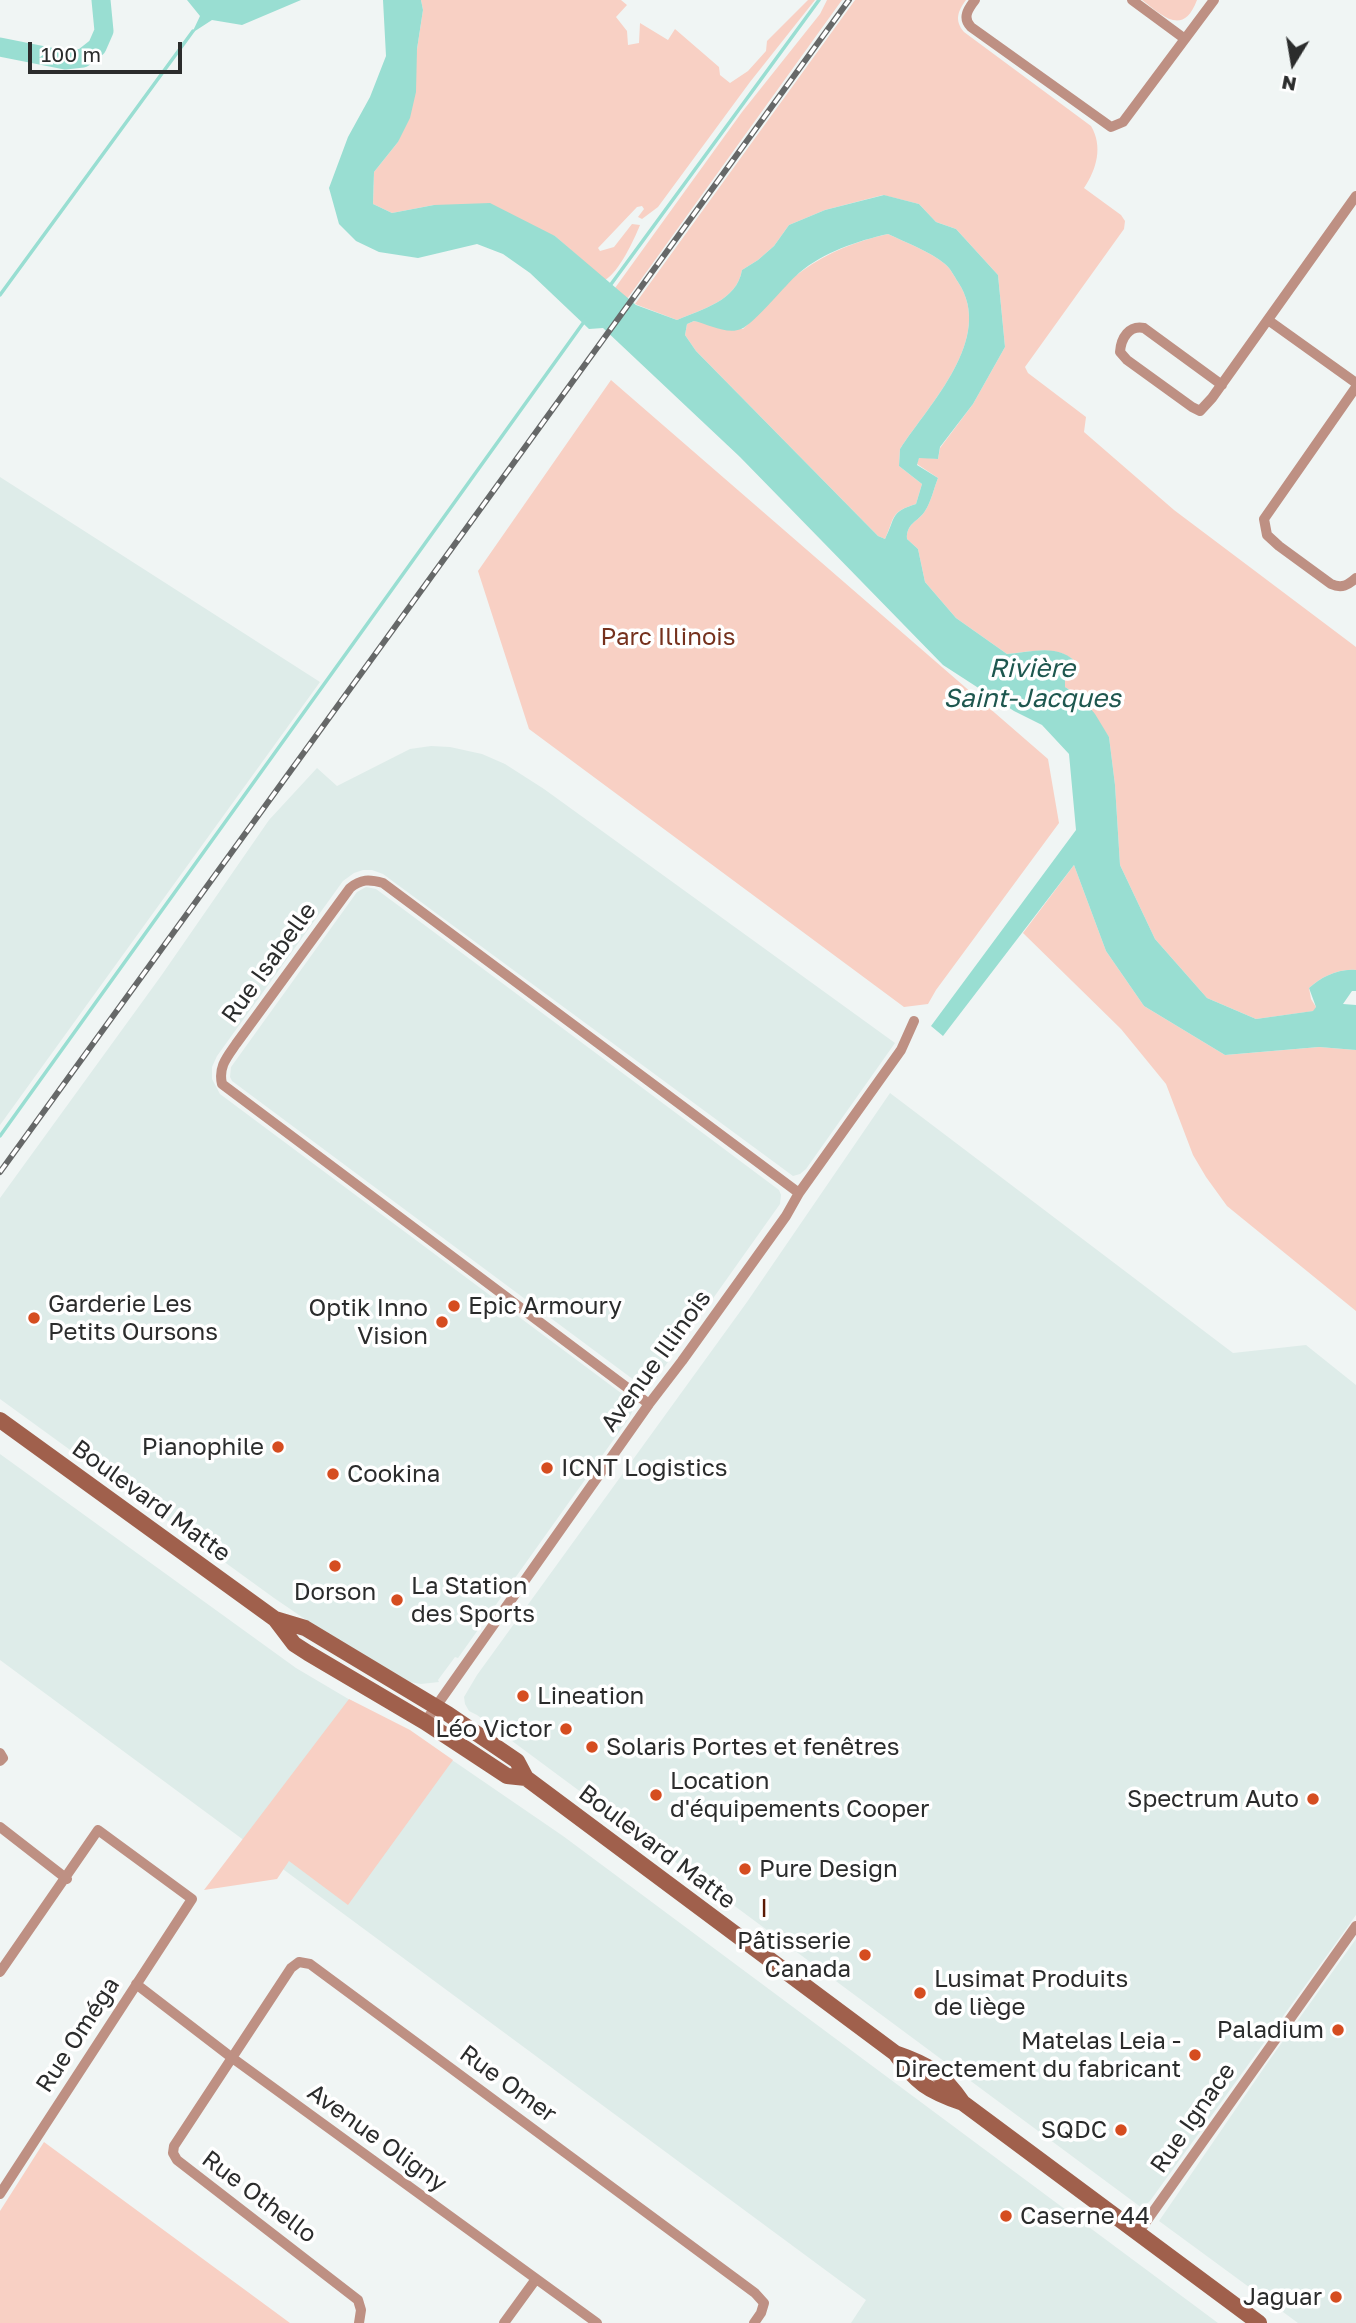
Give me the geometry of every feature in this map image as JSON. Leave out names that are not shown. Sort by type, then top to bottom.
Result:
[{"type":"main road","name":"Boulevard Matte","points":[[0,1420],[275,1619],[294,1644],[425,1722],[507,1776],[526,1778]]},
{"type":"main road","name":"Boulevard Matte","points":[[275,1619],[304,1628],[435,1706],[517,1761],[526,1778],[895,2053],[911,2076],[935,2094],[963,2103],[1259,2323]]},
{"type":"street","points":[[975,0],[967,13],[968,24],[1111,127],[1123,122],[1214,0]]},
{"type":"street","points":[[1132,0],[1185,39]]},
{"type":"street","points":[[1222,385],[1144,328],[1131,330],[1121,342],[1120,352],[1127,360],[1200,411],[1222,385],[1356,196]]},
{"type":"street","points":[[1268,320],[1356,385],[1264,519],[1267,535],[1331,584],[1338,587],[1347,586],[1356,578]]},
{"type":"street","name":"Rue Isabelle","points":[[649,1404],[222,1084],[222,1065],[236,1044],[350,888],[359,881],[370,879],[383,883],[799,1193]]},
{"type":"street","name":"Avenue Illinois","points":[[425,1722],[649,1404],[786,1216],[799,1193],[901,1050],[914,1021]]},
{"type":"street","points":[[0,1754],[3,1758],[0,1761]]},
{"type":"street","points":[[0,1827],[66,1879],[0,1972]]},
{"type":"street","name":"Rue Oméga","points":[[0,2194],[191,1899],[98,1830],[66,1879]]},
{"type":"street","name":"Rue Ignace","points":[[1138,2233],[1356,1926]]},
{"type":"street","name":"Rue Omer","points":[[231,2057],[291,1968],[299,1962],[310,1964],[755,2292],[764,2303],[754,2323]]},
{"type":"street","name":"Avenue Oligny","points":[[136,1984],[231,2057],[597,2323]]},
{"type":"street","name":"Rue Othello","points":[[231,2057],[174,2146],[173,2153],[177,2160],[358,2300],[362,2320],[359,2323]]},
{"type":"street","points":[[504,2323],[536,2279]]},
{"type":"shaded area","points":[[0,477],[320,682],[0,1125]]},
{"type":"shaded area","points":[[431,746],[482,754],[505,764],[544,789],[895,1043],[806,1169],[793,1176],[383,874],[363,870],[343,881],[217,1056],[212,1067],[212,1079],[220,1094],[625,1396],[631,1404],[632,1412],[458,1658],[455,1657],[439,1682],[421,1684],[410,1682],[343,1645],[0,1399],[0,1198],[161,976],[269,820],[317,768],[337,786],[410,749]]},
{"type":"shaded area","points":[[366,887],[376,889],[779,1190],[780,1204],[653,1383],[638,1383],[232,1081],[231,1067],[357,892]]},
{"type":"shaded area","points":[[890,1093],[1233,1353],[1306,1345],[1356,1385],[1356,1915],[1150,2201],[1142,2208],[469,1711],[465,1704],[464,1697],[477,1675],[747,1302]]},
{"type":"shaded area","points":[[0,1454],[296,1668],[455,1762],[563,1836],[1218,2323],[851,2323],[866,2300],[0,1660]]},
{"type":"shaded area","points":[[1356,1939],[1356,2323],[1298,2323],[1159,2221]]},
{"type":"green space","points":[[421,0],[621,0],[627,5],[616,17],[627,31],[628,45],[639,43],[640,23],[668,40],[675,29],[719,67],[720,75],[730,83],[748,71],[766,51],[767,41],[808,0],[815,0],[750,82],[658,207],[642,219],[638,217],[644,209],[642,206],[637,207],[598,248],[600,251],[614,247],[632,224],[640,225],[621,263],[605,280],[555,236],[434,205],[392,213],[373,204],[374,172],[398,142],[417,49],[423,10]]},
{"type":"green space","points":[[827,0],[842,0],[627,299],[615,288],[742,112],[820,14]]},
{"type":"green space","points":[[855,0],[966,0],[958,16],[964,32],[1091,126],[1097,141],[1097,157],[1084,188],[1121,215],[1125,221],[1124,229],[1025,367],[1028,373],[1086,417],[1084,432],[1174,510],[1356,647],[1356,970],[1331,974],[1309,988],[1316,1007],[1314,1011],[1256,1019],[1207,998],[1155,939],[1120,865],[1109,737],[1081,697],[1065,687],[1065,679],[1077,674],[1079,666],[1064,654],[1055,652],[1007,654],[956,618],[925,582],[918,549],[907,539],[907,534],[910,526],[927,507],[938,478],[917,464],[919,457],[938,459],[940,448],[973,404],[1005,347],[998,275],[956,229],[936,222],[919,204],[883,195],[825,210],[789,225],[774,246],[742,270],[739,281],[726,297],[707,308],[677,320],[635,304]]},
{"type":"green space","points":[[1142,0],[1197,0],[1185,18],[1172,20]]},
{"type":"green space","points":[[888,234],[918,247],[949,268],[967,303],[969,325],[964,347],[954,369],[900,449],[899,466],[922,484],[916,504],[897,513],[885,539],[878,536],[696,351],[685,335],[687,324],[694,321],[743,329],[786,284],[812,264],[843,248]]},
{"type":"green space","name":"Parc Illinois","points":[[611,380],[1048,759],[1059,823],[928,1004],[904,1007],[529,729],[478,571]]},
{"type":"green space","points":[[1074,865],[1106,951],[1144,1006],[1225,1055],[1319,1047],[1356,1050],[1356,1311],[1227,1206],[1193,1155],[1166,1084],[1121,1029],[1023,933]]},
{"type":"green space","points":[[349,1699],[410,1730],[453,1760],[348,1905],[289,1861],[277,1879],[204,1890]]},
{"type":"green space","points":[[44,2142],[290,2323],[0,2323],[0,2211]]},
{"type":"water","points":[[187,0],[301,0],[242,25],[212,20],[192,33],[200,16]]},
{"type":"water","name":"Rivière Saint-Jacques","points":[[383,0],[421,0],[423,10],[417,49],[416,92],[410,118],[398,142],[374,172],[373,204],[392,213],[434,205],[490,203],[555,236],[636,305],[677,320],[726,297],[739,281],[742,270],[774,246],[789,225],[825,210],[884,195],[919,204],[936,222],[956,229],[998,275],[1005,347],[973,404],[940,447],[938,459],[919,458],[917,465],[938,478],[927,507],[910,526],[907,534],[907,539],[918,549],[925,582],[956,618],[1007,654],[1055,651],[1072,659],[1079,666],[1077,674],[1065,679],[1065,687],[1081,697],[1109,737],[1120,865],[1155,939],[1207,998],[1256,1019],[1313,1011],[1316,1007],[1309,988],[1331,974],[1356,970],[1356,991],[1352,991],[1343,1004],[1356,1005],[1356,1050],[1319,1047],[1225,1055],[1144,1006],[1106,951],[1074,865],[943,1036],[931,1026],[1076,830],[1069,754],[1042,725],[1014,711],[943,665],[740,457],[603,328],[589,329],[530,273],[503,254],[477,244],[418,258],[379,252],[356,241],[339,224],[329,188],[348,137],[370,97],[386,56]],"holes":[[[888,234],[918,247],[949,268],[967,303],[969,325],[964,347],[954,369],[900,449],[899,466],[922,484],[916,504],[898,513],[885,539],[878,536],[696,351],[685,335],[687,324],[694,321],[724,330],[741,329],[754,320],[799,273],[819,259],[841,248]]]},
{"type":"waterway","points":[[0,47],[65,60],[83,58],[97,47],[104,31],[101,0]]},
{"type":"waterway","points":[[609,287],[819,0]]},
{"type":"waterway","points":[[0,295],[193,31]]},
{"type":"waterway","points":[[0,1136],[586,319]]},
{"type":"railway","points":[[0,1172],[849,0]]},
{"type":"place","name":"Epic Armoury","points":[[454,1306]]},
{"type":"place","name":"Garderie Les Petits Oursons","points":[[34,1318]]},
{"type":"place","name":"Optik Inno Vision","points":[[442,1322]]},
{"type":"place","name":"Pianophile","points":[[278,1447]]},
{"type":"place","name":"ICNT Logistics","points":[[547,1468]]},
{"type":"place","name":"Cookina","points":[[333,1474]]},
{"type":"place","name":"Dorson","points":[[335,1566]]},
{"type":"place","name":"La Station des Sports","points":[[397,1600]]},
{"type":"place","name":"Lineation","points":[[523,1696]]},
{"type":"place","name":"Léo Victor","points":[[566,1729]]},
{"type":"place","name":"Solaris Portes et fenêtres","points":[[592,1747]]},
{"type":"place","name":"Location d'équipements Cooper","points":[[656,1795]]},
{"type":"place","name":"Spectrum Auto","points":[[1313,1799]]},
{"type":"place","name":"Pure Design","points":[[745,1869]]},
{"type":"place","name":"Pâtisserie Canada","points":[[865,1955]]},
{"type":"place","name":"Lusimat Produits de liège","points":[[920,1993]]},
{"type":"place","name":"Paladium","points":[[1338,2030]]},
{"type":"place","name":"Matelas Leia - Directement du fabricant","points":[[1195,2055]]},
{"type":"place","name":"SQDC","points":[[1121,2130]]},
{"type":"place","name":"Caserne 44","points":[[1006,2216]]},
{"type":"place","name":"Jaguar","points":[[1336,2297]]},
{"type":"district","name":"I","points":[[765,1909]]}]
